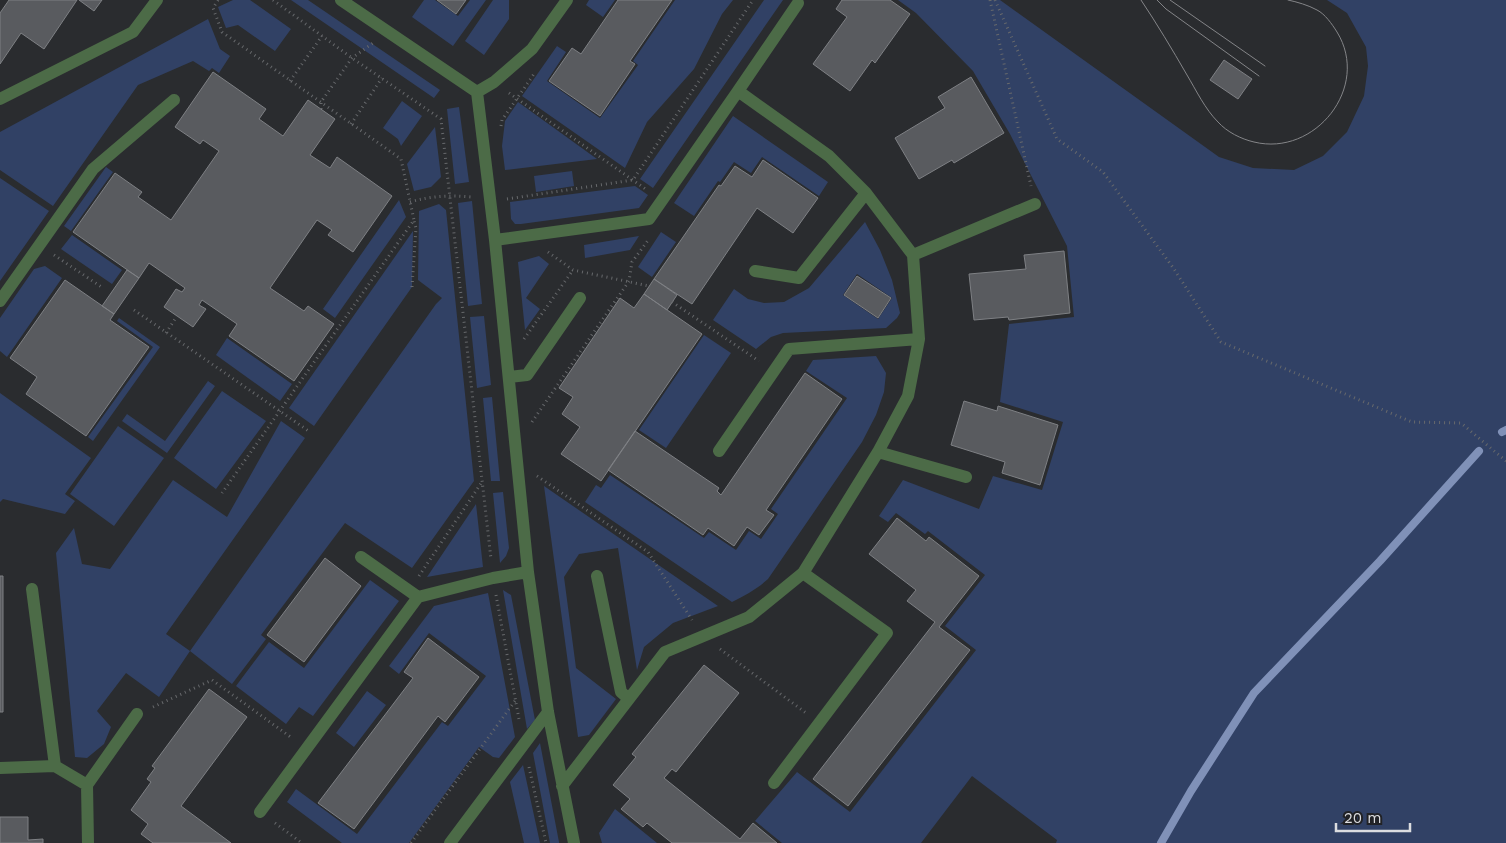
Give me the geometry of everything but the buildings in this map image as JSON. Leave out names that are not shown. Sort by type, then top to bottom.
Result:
[{"type":"lane","points":[[0,99],[133,32],[157,0]]},
{"type":"lane","points":[[341,0],[477,92],[495,240],[528,572],[548,712],[574,843]]},
{"type":"lane","points":[[477,92],[494,82],[532,49],[567,0]]},
{"type":"lane","points":[[495,240],[649,219],[798,3]]},
{"type":"lane","points":[[562,786],[665,652],[749,617],[802,573],[878,452],[908,396],[919,338],[913,255],[866,194],[829,156],[738,91]]},
{"type":"lane","points":[[0,300],[93,169],[174,100]]},
{"type":"lane","points":[[755,271],[799,278],[866,194]]},
{"type":"lane","points":[[913,255],[1035,204]]},
{"type":"lane","points":[[509,377],[527,375],[580,298]]},
{"type":"lane","points":[[719,451],[789,349],[919,338]]},
{"type":"lane","points":[[878,452],[966,477]]},
{"type":"lane","points":[[361,557],[418,597]]},
{"type":"lane","points":[[260,812],[418,597],[493,578],[528,572]]},
{"type":"lane","points":[[774,783],[887,633],[802,573]]},
{"type":"lane","points":[[597,576],[620,692],[629,699]]},
{"type":"lane","points":[[32,589],[55,766]]},
{"type":"lane","points":[[450,843],[548,712]]},
{"type":"lane","points":[[88,843],[87,785],[137,714]]},
{"type":"lane","points":[[0,768],[55,766],[87,785]]},
{"type":"path","points":[[218,0],[213,8],[222,32],[401,159],[414,220],[415,238],[412,287]]},
{"type":"path","points":[[273,0],[352,58],[442,119],[493,578],[524,743],[546,843]]},
{"type":"path","points":[[507,199],[633,180],[753,0]]},
{"type":"path","points":[[990,0],[1035,204]]},
{"type":"path","points":[[995,0],[1057,139],[1103,172],[1174,269],[1221,342],[1412,422],[1461,423],[1506,461]]},
{"type":"path","points":[[290,81],[322,36]]},
{"type":"path","points":[[321,109],[321,102],[352,58],[374,42]]},
{"type":"path","points":[[351,124],[382,78]]},
{"type":"path","points":[[517,98],[651,192]]},
{"type":"path","points":[[410,202],[432,196],[450,195]]},
{"type":"path","points":[[222,493],[414,220]]},
{"type":"path","points":[[532,423],[629,281],[632,262],[649,238]]},
{"type":"path","points":[[40,245],[103,288]]},
{"type":"path","points":[[542,247],[573,270],[649,286]]},
{"type":"path","points":[[523,340],[573,270]]},
{"type":"path","points":[[672,302],[774,371]]},
{"type":"path","points":[[134,310],[310,432]]},
{"type":"path","points":[[166,333],[177,316]]},
{"type":"path","points":[[536,475],[648,552],[703,636],[820,723]]},
{"type":"path","points":[[418,597],[419,575],[482,482]]},
{"type":"path","points":[[137,714],[212,680],[289,736]]},
{"type":"path","points":[[411,843],[516,701]]},
{"type":"path","points":[[260,812],[302,843]]},
{"type":"shaded area","points":[[233,0],[250,0],[291,29],[275,51],[238,25],[226,28],[218,7]]},
{"type":"shaded area","points":[[291,0],[308,0],[440,90],[434,98]]},
{"type":"shaded area","points":[[424,0],[435,0],[458,16],[470,0],[486,0],[453,46],[412,17]]},
{"type":"shaded area","points":[[493,0],[509,0],[509,19],[484,55],[465,41]]},
{"type":"shaded area","points":[[589,0],[615,0],[603,17],[586,5]]},
{"type":"shaded area","points":[[675,0],[733,0],[722,14],[694,69],[647,122],[625,168],[522,96],[557,46],[566,52],[547,81],[600,118],[638,65],[633,61]]},
{"type":"shaded area","points":[[764,0],[783,0],[653,188],[640,179]]},
{"type":"shaded area","points":[[898,0],[1000,0],[1219,157],[1253,168],[1294,170],[1323,156],[1347,132],[1364,96],[1368,66],[1366,47],[1347,13],[1327,0],[1506,0],[1506,843],[1056,843],[1057,840],[972,776],[921,843],[782,843],[755,821],[797,772],[850,812],[976,650],[945,626],[985,575],[928,531],[925,534],[896,513],[888,522],[879,516],[903,480],[979,509],[993,476],[1042,490],[1063,422],[1000,402],[1009,324],[1074,317],[1067,246],[1010,134],[973,71],[916,13]]},
{"type":"shaded area","points":[[208,19],[220,49],[230,56],[219,73],[212,68],[209,71],[193,61],[138,85],[53,206],[0,170],[0,132]]},
{"type":"shaded area","points":[[402,101],[422,116],[401,146],[398,139],[383,128]]},
{"type":"shaded area","points":[[518,102],[597,159],[505,170],[502,146],[505,121]]},
{"type":"shaded area","points":[[459,107],[469,182],[455,184],[447,109]]},
{"type":"shaded area","points":[[733,116],[828,182],[819,196],[762,157],[751,173],[734,162],[720,182],[718,181],[694,216],[674,203]]},
{"type":"shaded area","points":[[435,127],[441,177],[431,187],[414,191],[407,164]]},
{"type":"shaded area","points":[[106,167],[113,172],[71,231],[64,226]]},
{"type":"shaded area","points":[[572,171],[574,186],[536,192],[534,176]]},
{"type":"shaded area","points":[[0,178],[49,211],[0,281]]},
{"type":"shaded area","points":[[635,186],[648,195],[639,208],[521,224],[515,224],[511,219],[510,202]]},
{"type":"shaded area","points":[[399,200],[406,217],[335,318],[323,309]]},
{"type":"shaded area","points":[[472,201],[482,304],[468,306],[458,203]]},
{"type":"shaded area","points":[[439,204],[446,210],[474,481],[412,568],[345,523],[261,635],[266,639],[232,684],[190,651],[442,298],[418,280],[419,211]]},
{"type":"shaded area","points":[[865,222],[880,250],[892,280],[900,313],[886,328],[783,333],[771,337],[756,349],[713,320],[734,289],[748,299],[764,303],[784,302],[809,288]],"holes":[[[857,274],[892,298],[878,319],[843,295]]]},
{"type":"shaded area","points":[[413,231],[412,287],[314,426],[289,408]]},
{"type":"shaded area","points":[[661,232],[676,242],[652,277],[638,267]]},
{"type":"shaded area","points":[[72,235],[122,270],[112,284],[61,249]]},
{"type":"shaded area","points":[[639,236],[630,250],[585,258],[584,245]]},
{"type":"shaded area","points":[[539,256],[549,264],[526,298],[540,309],[525,330],[518,262]]},
{"type":"shaded area","points":[[45,266],[62,278],[7,357],[0,351],[0,318],[34,269]]},
{"type":"shaded area","points":[[484,316],[491,385],[477,388],[470,317]]},
{"type":"shaded area","points":[[119,318],[160,347],[93,441],[88,437],[153,347],[117,321]]},
{"type":"shaded area","points":[[704,335],[731,353],[666,448],[639,430]]},
{"type":"shaded area","points":[[227,338],[292,384],[280,401],[216,355]]},
{"type":"shaded area","points":[[876,356],[886,373],[884,392],[876,415],[862,442],[768,579],[751,592],[732,602],[585,502],[596,485],[601,488],[610,475],[704,538],[709,532],[736,550],[749,531],[761,539],[778,514],[771,509],[847,398],[806,371],[813,360]]},
{"type":"shaded area","points":[[208,381],[215,386],[167,453],[122,421],[127,414],[165,441]]},
{"type":"shaded area","points":[[222,391],[266,421],[216,489],[174,458]]},
{"type":"shaded area","points":[[0,393],[91,458],[65,494],[75,501],[65,514],[3,499],[0,502]]},
{"type":"shaded area","points":[[492,397],[500,481],[491,481],[483,398]]},
{"type":"shaded area","points":[[281,421],[305,438],[166,634],[190,651],[159,697],[126,673],[97,711],[111,727],[104,744],[87,758],[75,757],[56,553],[74,528],[82,564],[110,569],[173,480],[227,517]]},
{"type":"shaded area","points":[[118,426],[164,458],[114,526],[70,494]]},
{"type":"shaded area","points":[[544,486],[718,606],[673,623],[644,647],[637,670],[618,548],[579,554],[564,577],[576,668],[616,699],[589,735],[578,737]]},
{"type":"shaded area","points":[[503,492],[509,548],[506,556],[500,563],[493,493]]},
{"type":"shaded area","points":[[476,504],[483,567],[427,577]]},
{"type":"shaded area","points":[[370,580],[399,601],[313,716],[299,707],[286,724],[236,686],[269,642],[304,668]]},
{"type":"shaded area","points":[[503,590],[511,595],[535,720],[527,729]]},
{"type":"shaded area","points":[[488,593],[515,737],[499,758],[493,757],[479,747],[409,843],[342,843],[287,802],[296,789],[357,834],[442,722],[448,726],[486,676],[429,633],[399,674],[389,666],[434,606]]},
{"type":"shaded area","points":[[367,691],[386,705],[354,747],[336,733]]},
{"type":"shaded area","points":[[540,743],[559,843],[550,843],[533,753]]},
{"type":"shaded area","points":[[523,765],[540,843],[524,843],[510,782]]},
{"type":"shaded area","points":[[615,809],[657,843],[602,843],[599,833]]},
{"type":"waterway","points":[[1502,432],[1506,430]]},
{"type":"waterway","points":[[1161,843],[1191,791],[1254,693],[1380,561],[1479,451]]},
{"type":"tram line","points":[[1141,0],[1213,117],[1230,132],[1244,139],[1276,144],[1297,139],[1316,128],[1331,113],[1342,95],[1347,74],[1346,53],[1331,23],[1317,10],[1288,0]]},
{"type":"tram line","points":[[1157,0],[1166,9],[1259,76]]},
{"type":"tram line","points":[[1170,0],[1265,66]]}]
